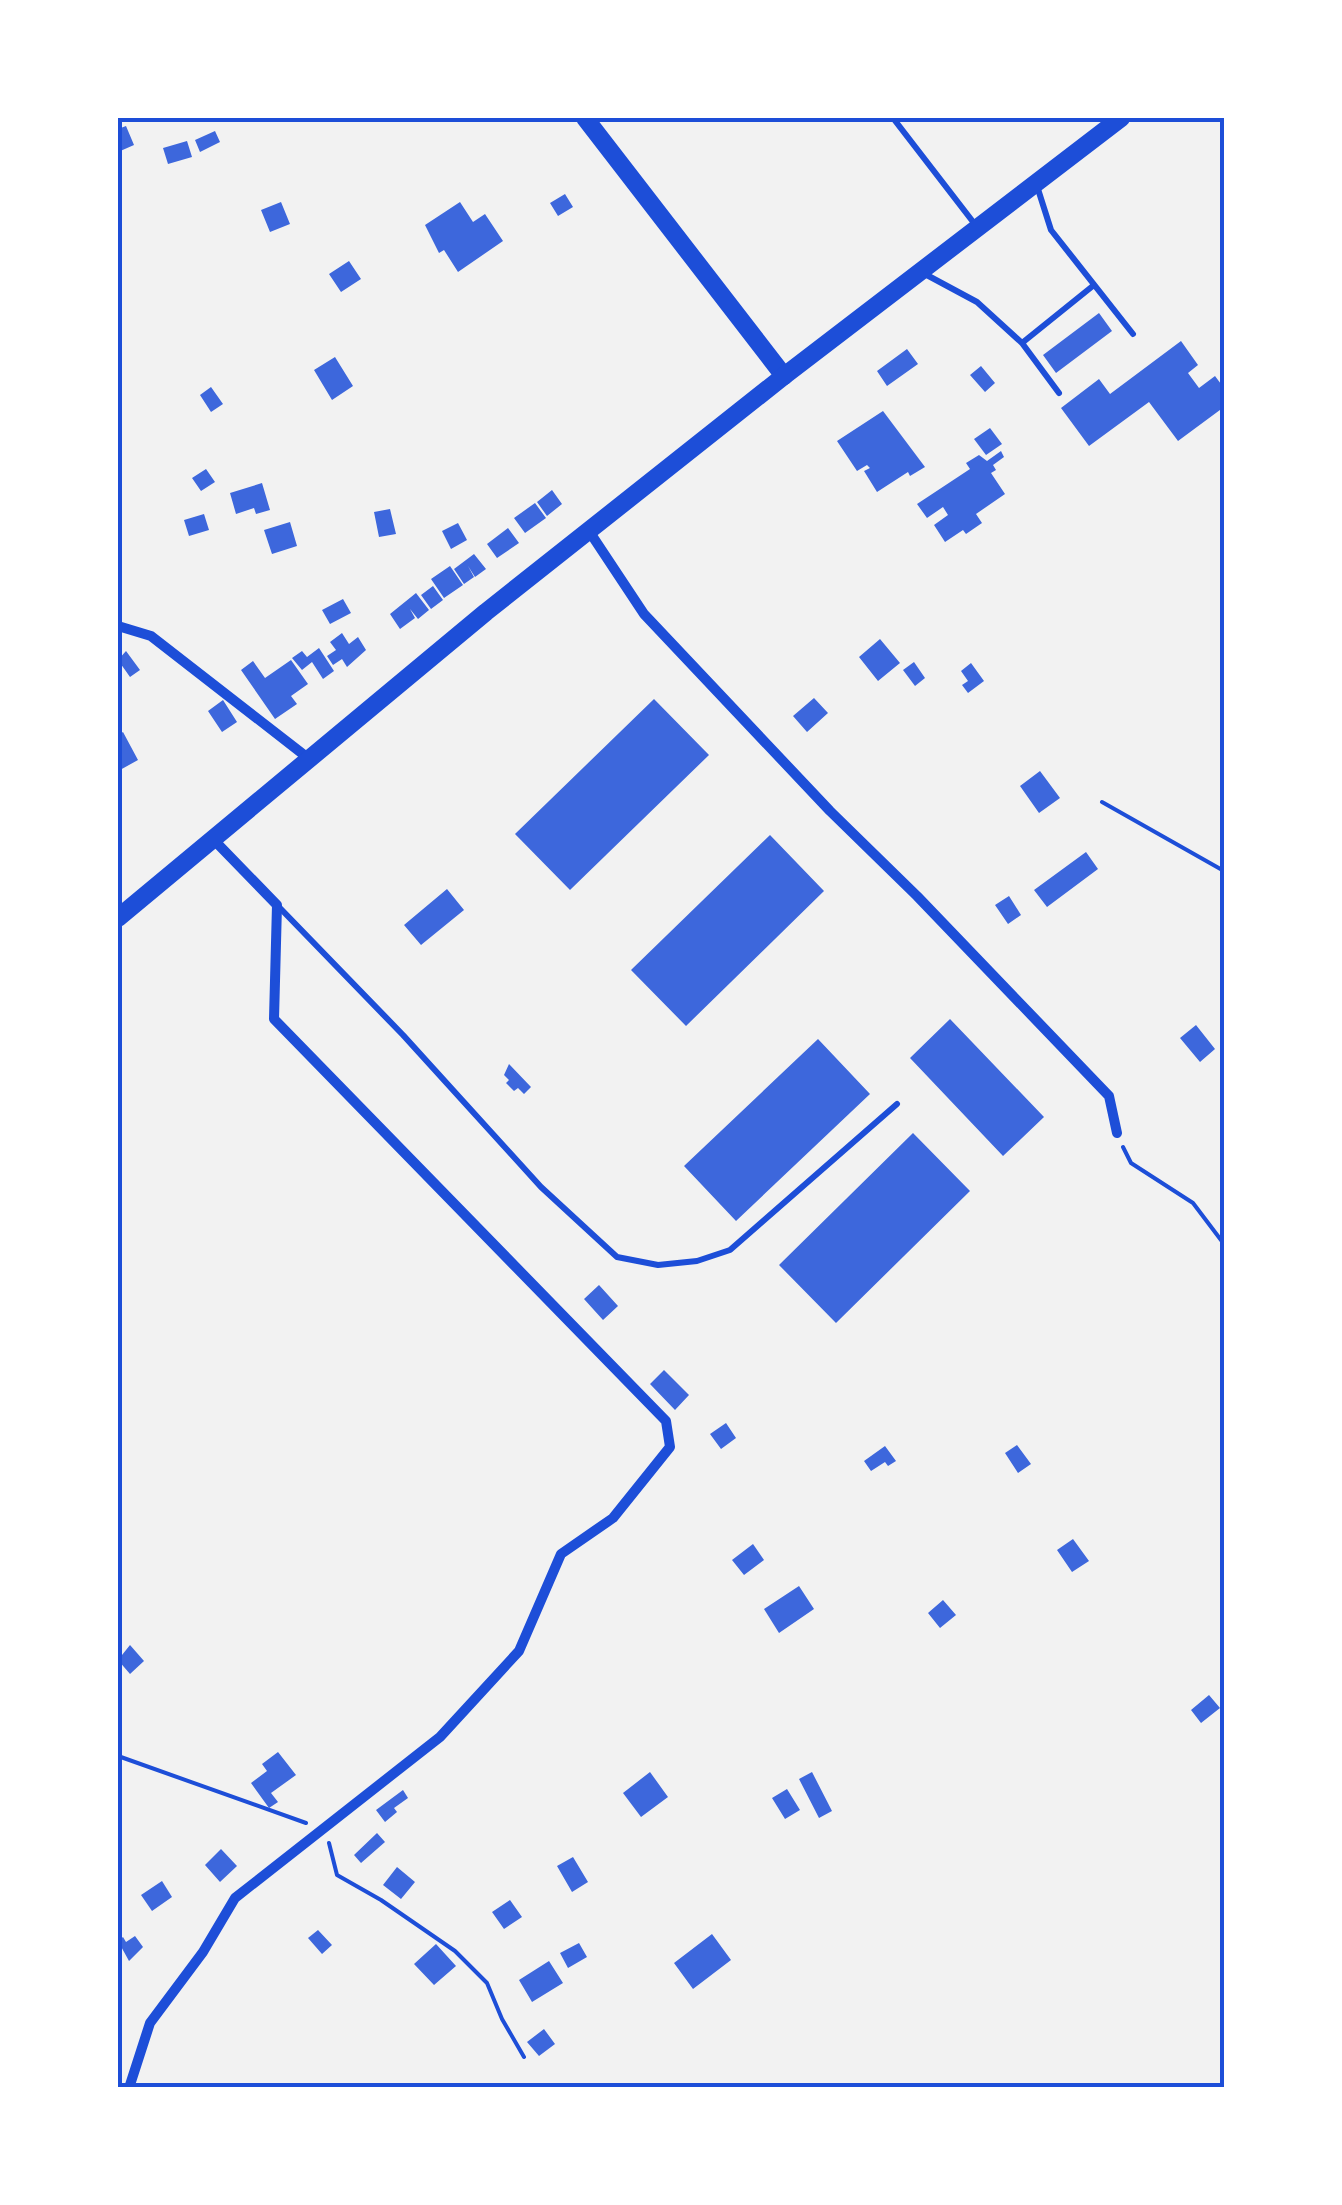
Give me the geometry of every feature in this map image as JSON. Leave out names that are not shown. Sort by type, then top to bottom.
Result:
[{"type":"main road","points":[[585,118],[784,376]]},
{"type":"main road","points":[[118,918],[588,531],[1120,118]]},
{"type":"street","points":[[588,531],[644,614],[1109,1096],[1118,1134]]},
{"type":"street","points":[[118,626],[151,636],[308,758]]},
{"type":"street","points":[[129,2088],[150,2022],[203,1952],[235,1898],[440,1737],[519,1651],[561,1554],[614,1518],[670,1447],[666,1421],[274,1019],[277,904],[212,838]]},
{"type":"lane","points":[[893,118],[978,228]]},
{"type":"lane","points":[[1036,183],[1051,230],[1133,334]]},
{"type":"lane","points":[[922,272],[977,302],[1022,343],[1060,392]]},
{"type":"lane","points":[[1022,343],[1094,285]]},
{"type":"lane","points":[[277,904],[541,1187],[616,1257],[658,1265],[698,1261],[730,1250],[897,1104]]},
{"type":"path","points":[[1102,802],[1224,871]]},
{"type":"path","points":[[1118,1134],[1131,1163],[1194,1202],[1224,1244]]},
{"type":"path","points":[[118,1756],[325,1829],[338,1875],[455,1951],[486,1983],[524,2057]]},
{"type":"building","points":[[126,126],[134,145],[118,152],[118,129]]},
{"type":"building","points":[[215,131],[220,142],[200,152],[195,140]]},
{"type":"building","points":[[187,141],[192,157],[168,164],[163,148]]},
{"type":"building","points":[[565,194],[573,207],[558,216],[550,203]]},
{"type":"building","points":[[281,202],[290,224],[270,232],[261,210]]},
{"type":"building","points":[[460,202],[473,222],[485,214],[503,241],[458,272],[444,250],[439,253],[425,225]]},
{"type":"building","points":[[349,261],[361,279],[341,292],[329,274]]},
{"type":"building","points":[[1099,313],[1112,331],[1056,373],[1043,355]]},
{"type":"building","points":[[1181,341],[1198,365],[1188,373],[1199,388],[1215,376],[1224,388],[1224,407],[1178,441],[1149,402],[1089,446],[1061,408],[1099,379],[1110,394]]},
{"type":"building","points":[[907,349],[918,364],[887,386],[877,371]]},
{"type":"building","points":[[335,357],[353,386],[332,400],[314,370]]},
{"type":"building","points":[[981,366],[995,383],[985,392],[970,375]]},
{"type":"building","points":[[211,387],[223,404],[211,412],[200,395]]},
{"type":"building","points":[[883,411],[925,467],[910,476],[908,472],[877,492],[864,471],[870,468],[867,465],[857,471],[837,441]]},
{"type":"building","points":[[990,428],[1002,444],[986,455],[974,439]]},
{"type":"building","points":[[1001,451],[1004,457],[993,465],[996,470],[991,473],[1005,494],[976,514],[982,523],[945,542],[934,525],[948,515],[943,507],[927,518],[917,504],[970,469],[966,463],[979,455],[987,461]]},
{"type":"building","points":[[206,469],[215,482],[201,491],[192,478]]},
{"type":"building","points":[[262,483],[270,510],[256,514],[254,508],[236,514],[230,493]]},
{"type":"building","points":[[552,490],[562,504],[547,516],[537,502]]},
{"type":"building","points":[[535,503],[546,518],[525,533],[514,518]]},
{"type":"building","points":[[390,509],[396,534],[379,537],[374,512]]},
{"type":"building","points":[[204,514],[209,530],[189,536],[184,520]]},
{"type":"building","points":[[290,522],[297,546],[272,554],[264,530]]},
{"type":"building","points":[[458,523],[467,540],[451,549],[442,531]]},
{"type":"building","points":[[508,528],[519,543],[497,558],[487,544]]},
{"type":"building","points":[[474,554],[486,569],[475,577],[468,566],[474,577],[464,584],[454,569]]},
{"type":"building","points":[[450,566],[463,585],[444,598],[431,579]]},
{"type":"building","points":[[433,586],[443,600],[431,609],[421,595]]},
{"type":"building","points":[[416,593],[429,610],[418,619],[410,609],[415,618],[400,629],[390,614]]},
{"type":"building","points":[[343,599],[351,613],[330,624],[322,610]]},
{"type":"building","points":[[342,633],[349,644],[358,637],[366,650],[347,667],[342,659],[333,665],[327,656],[336,650],[330,642]]},
{"type":"building","points":[[880,639],[900,663],[878,681],[859,657]]},
{"type":"building","points":[[319,648],[334,671],[323,679],[312,662],[302,670],[292,658],[302,651],[307,657]]},
{"type":"building","points":[[126,651],[140,670],[130,677],[118,660]]},
{"type":"building","points":[[291,660],[308,684],[291,696],[297,704],[275,719],[241,670],[253,661],[265,678]]},
{"type":"building","points":[[914,662],[925,678],[915,686],[903,670]]},
{"type":"building","points":[[971,663],[984,681],[968,693],[962,685],[968,681],[961,671]]},
{"type":"building","points":[[814,698],[828,713],[807,732],[793,716]]},
{"type":"building","points":[[654,699],[709,755],[570,890],[515,834]]},
{"type":"building","points":[[223,700],[237,722],[222,732],[208,711]]},
{"type":"building","points":[[123,732],[138,760],[120,770],[118,735]]},
{"type":"building","points":[[1040,771],[1060,798],[1039,813],[1020,786]]},
{"type":"building","points":[[770,835],[824,891],[686,1026],[631,970]]},
{"type":"building","points":[[1086,852],[1098,869],[1047,907],[1034,890]]},
{"type":"building","points":[[447,889],[464,910],[421,945],[404,925]]},
{"type":"building","points":[[1009,896],[1021,915],[1008,924],[995,905]]},
{"type":"building","points":[[950,1019],[1044,1117],[1003,1156],[910,1058]]},
{"type":"building","points":[[1196,1025],[1215,1049],[1200,1062],[1180,1038]]},
{"type":"building","points":[[818,1039],[870,1094],[736,1221],[684,1166]]},
{"type":"building","points":[[509,1064],[531,1087],[524,1094],[506,1083],[509,1080],[504,1075]]},
{"type":"building","points":[[913,1133],[970,1191],[836,1323],[779,1265]]},
{"type":"building","points":[[599,1285],[618,1306],[603,1320],[584,1299]]},
{"type":"building","points":[[664,1370],[689,1395],[675,1410],[650,1384]]},
{"type":"building","points":[[726,1423],[736,1438],[721,1449],[710,1434]]},
{"type":"building","points":[[1017,1445],[1031,1464],[1018,1473],[1005,1453]]},
{"type":"building","points":[[885,1446],[896,1461],[888,1466],[885,1462],[871,1471],[864,1461]]},
{"type":"building","points":[[1073,1539],[1089,1561],[1072,1572],[1057,1550]]},
{"type":"building","points":[[753,1544],[764,1560],[744,1575],[732,1560]]},
{"type":"building","points":[[799,1586],[814,1609],[779,1633],[764,1609]]},
{"type":"building","points":[[943,1600],[956,1615],[940,1628],[928,1613]]},
{"type":"building","points":[[130,1645],[144,1661],[130,1674],[118,1660]]},
{"type":"building","points":[[1209,1695],[1220,1708],[1201,1723],[1191,1710]]},
{"type":"building","points":[[278,1752],[296,1775],[271,1793],[278,1802],[269,1808],[251,1783],[267,1771],[262,1764]]},
{"type":"building","points":[[650,1772],[668,1797],[641,1817],[623,1793]]},
{"type":"building","points":[[812,1772],[832,1811],[819,1818],[799,1779]]},
{"type":"building","points":[[787,1789],[800,1810],[785,1819],[772,1798]]},
{"type":"building","points":[[403,1790],[408,1798],[394,1808],[397,1812],[385,1822],[376,1810]]},
{"type":"building","points":[[377,1833],[385,1842],[361,1863],[354,1855]]},
{"type":"building","points":[[221,1849],[237,1866],[220,1882],[205,1865]]},
{"type":"building","points":[[573,1857],[588,1882],[572,1892],[557,1866]]},
{"type":"building","points":[[397,1867],[415,1882],[401,1899],[383,1885]]},
{"type":"building","points":[[162,1881],[172,1897],[152,1911],[141,1895]]},
{"type":"building","points":[[510,1900],[522,1917],[504,1929],[492,1912]]},
{"type":"building","points":[[318,1930],[332,1945],[322,1954],[308,1938]]},
{"type":"building","points":[[712,1934],[731,1960],[693,1989],[674,1963]]},
{"type":"building","points":[[135,1936],[143,1947],[129,1961],[118,1941],[123,1937],[126,1942]]},
{"type":"building","points":[[579,1943],[587,1957],[568,1968],[560,1953]]},
{"type":"building","points":[[436,1944],[456,1966],[434,1985],[414,1964]]},
{"type":"building","points":[[549,1961],[563,1983],[532,2002],[519,1980]]},
{"type":"building","points":[[544,2029],[555,2044],[539,2056],[527,2042]]}]
